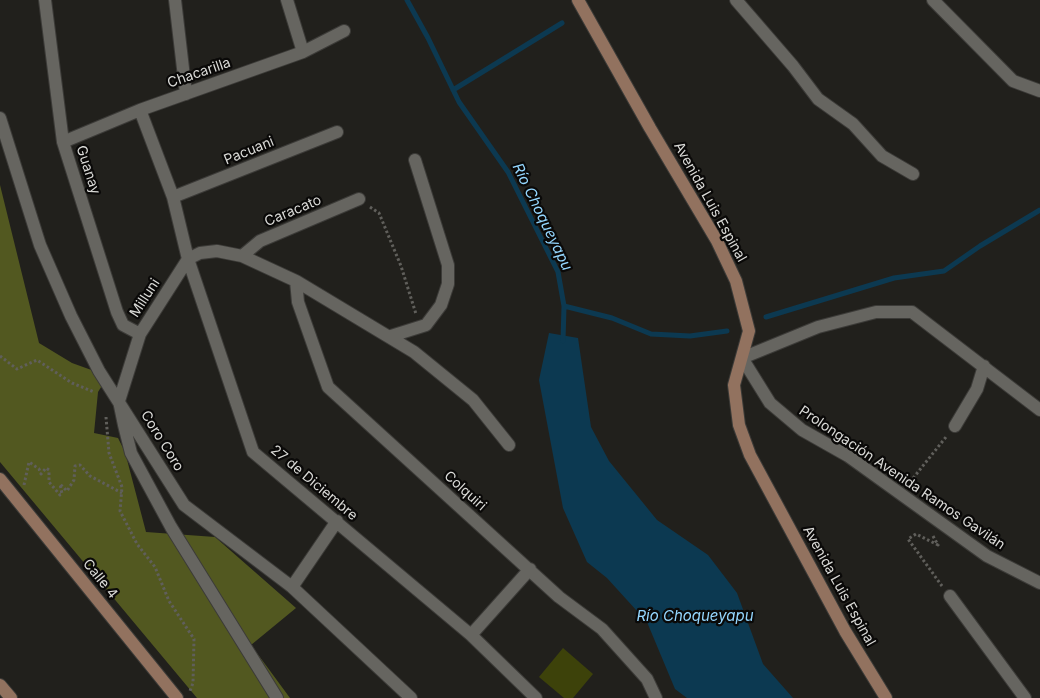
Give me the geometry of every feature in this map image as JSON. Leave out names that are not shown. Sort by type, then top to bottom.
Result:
[{"type":"street","name":"Guanay","points":[[45,0],[63,142],[122,325],[140,334]]},
{"type":"street","points":[[175,0],[186,94]]},
{"type":"street","points":[[287,0],[303,52]]},
{"type":"street","name":"Avenida Luis Espinal","points":[[578,0],[650,128],[718,241],[736,281],[749,331],[734,385],[739,425],[750,454],[845,631],[886,698]]},
{"type":"street","points":[[736,0],[793,66],[818,99],[853,124],[882,156],[913,174]]},
{"type":"street","points":[[933,0],[1012,81],[1040,90]]},
{"type":"street","name":"Chacarilla","points":[[63,142],[140,110],[303,52],[344,31]]},
{"type":"street","name":"27 de Diciembre","points":[[140,110],[173,197],[188,259],[253,452],[471,635],[536,698]]},
{"type":"street","name":"Coro Coro","points":[[0,118],[40,244],[71,316],[99,371],[184,505],[292,587],[411,698]]},
{"type":"street","name":"Pacuani","points":[[173,197],[337,132]]},
{"type":"street","points":[[391,336],[426,325],[441,305],[448,284],[448,266],[415,160]]},
{"type":"street","name":"Caracato","points":[[242,256],[260,242],[359,199]]},
{"type":"street","points":[[188,259],[200,253],[217,251],[242,256],[296,281],[391,336],[414,352],[473,400],[509,445]]},
{"type":"street","name":"Milluni","points":[[119,401],[140,334],[188,259]]},
{"type":"street","name":"Colquiri","points":[[296,281],[298,302],[328,387],[530,569],[559,598],[602,629],[647,678],[656,698]]},
{"type":"street","points":[[742,358],[818,327],[876,312],[902,310],[912,312],[1040,410]]},
{"type":"street","name":"Prolongación Avenida Ramos Gavilán","points":[[742,358],[770,403],[802,430],[848,456],[987,556],[1040,583]]},
{"type":"street","points":[[955,426],[977,389],[984,366]]},
{"type":"street","points":[[119,401],[131,454],[199,574],[277,698]]},
{"type":"street","name":"Calle 4","points":[[0,479],[183,697]]},
{"type":"street","points":[[292,587],[337,521]]},
{"type":"street","points":[[471,635],[530,569]]},
{"type":"street","points":[[950,596],[1025,698]]},
{"type":"street","points":[[0,685],[10,698]]},
{"type":"path","points":[[359,199],[379,214],[401,266],[420,327]]},
{"type":"path","points":[[0,356],[17,369],[36,360],[72,383],[119,401],[106,412],[106,440],[122,487],[120,510],[137,544],[155,567],[169,601],[194,639],[193,683],[183,697]]},
{"type":"path","points":[[901,494],[955,426]]},
{"type":"path","points":[[20,490],[26,483],[27,463],[29,462],[39,469],[41,474],[46,468],[49,470],[49,482],[60,495],[62,494],[60,484],[67,490],[74,480],[74,470],[77,465],[82,466],[90,476],[122,493]]},
{"type":"path","points":[[930,531],[938,545],[916,534],[908,539],[950,596]]},
{"type":"green space","points":[[0,185],[39,343],[72,363],[108,376],[98,392],[94,433],[118,438],[125,452],[146,532],[215,537],[296,608],[251,645],[290,698],[197,698],[0,462]]},
{"type":"green space","points":[[563,648],[593,674],[573,698],[564,698],[539,677]]},
{"type":"water","name":"Río Choqueyapu","points":[[549,333],[578,338],[591,427],[609,461],[657,520],[708,555],[737,593],[763,664],[793,698],[687,698],[675,689],[647,622],[607,578],[587,562],[563,508],[539,380]]},
{"type":"waterway","name":"Río Choqueyapu","points":[[407,0],[459,102],[508,172],[558,272],[564,306],[563,341]]},
{"type":"waterway","points":[[453,90],[562,23]]},
{"type":"waterway","points":[[766,317],[894,278],[944,271],[980,246],[1040,210]]},
{"type":"waterway","points":[[564,306],[612,318],[651,334],[690,336],[727,331]]}]
